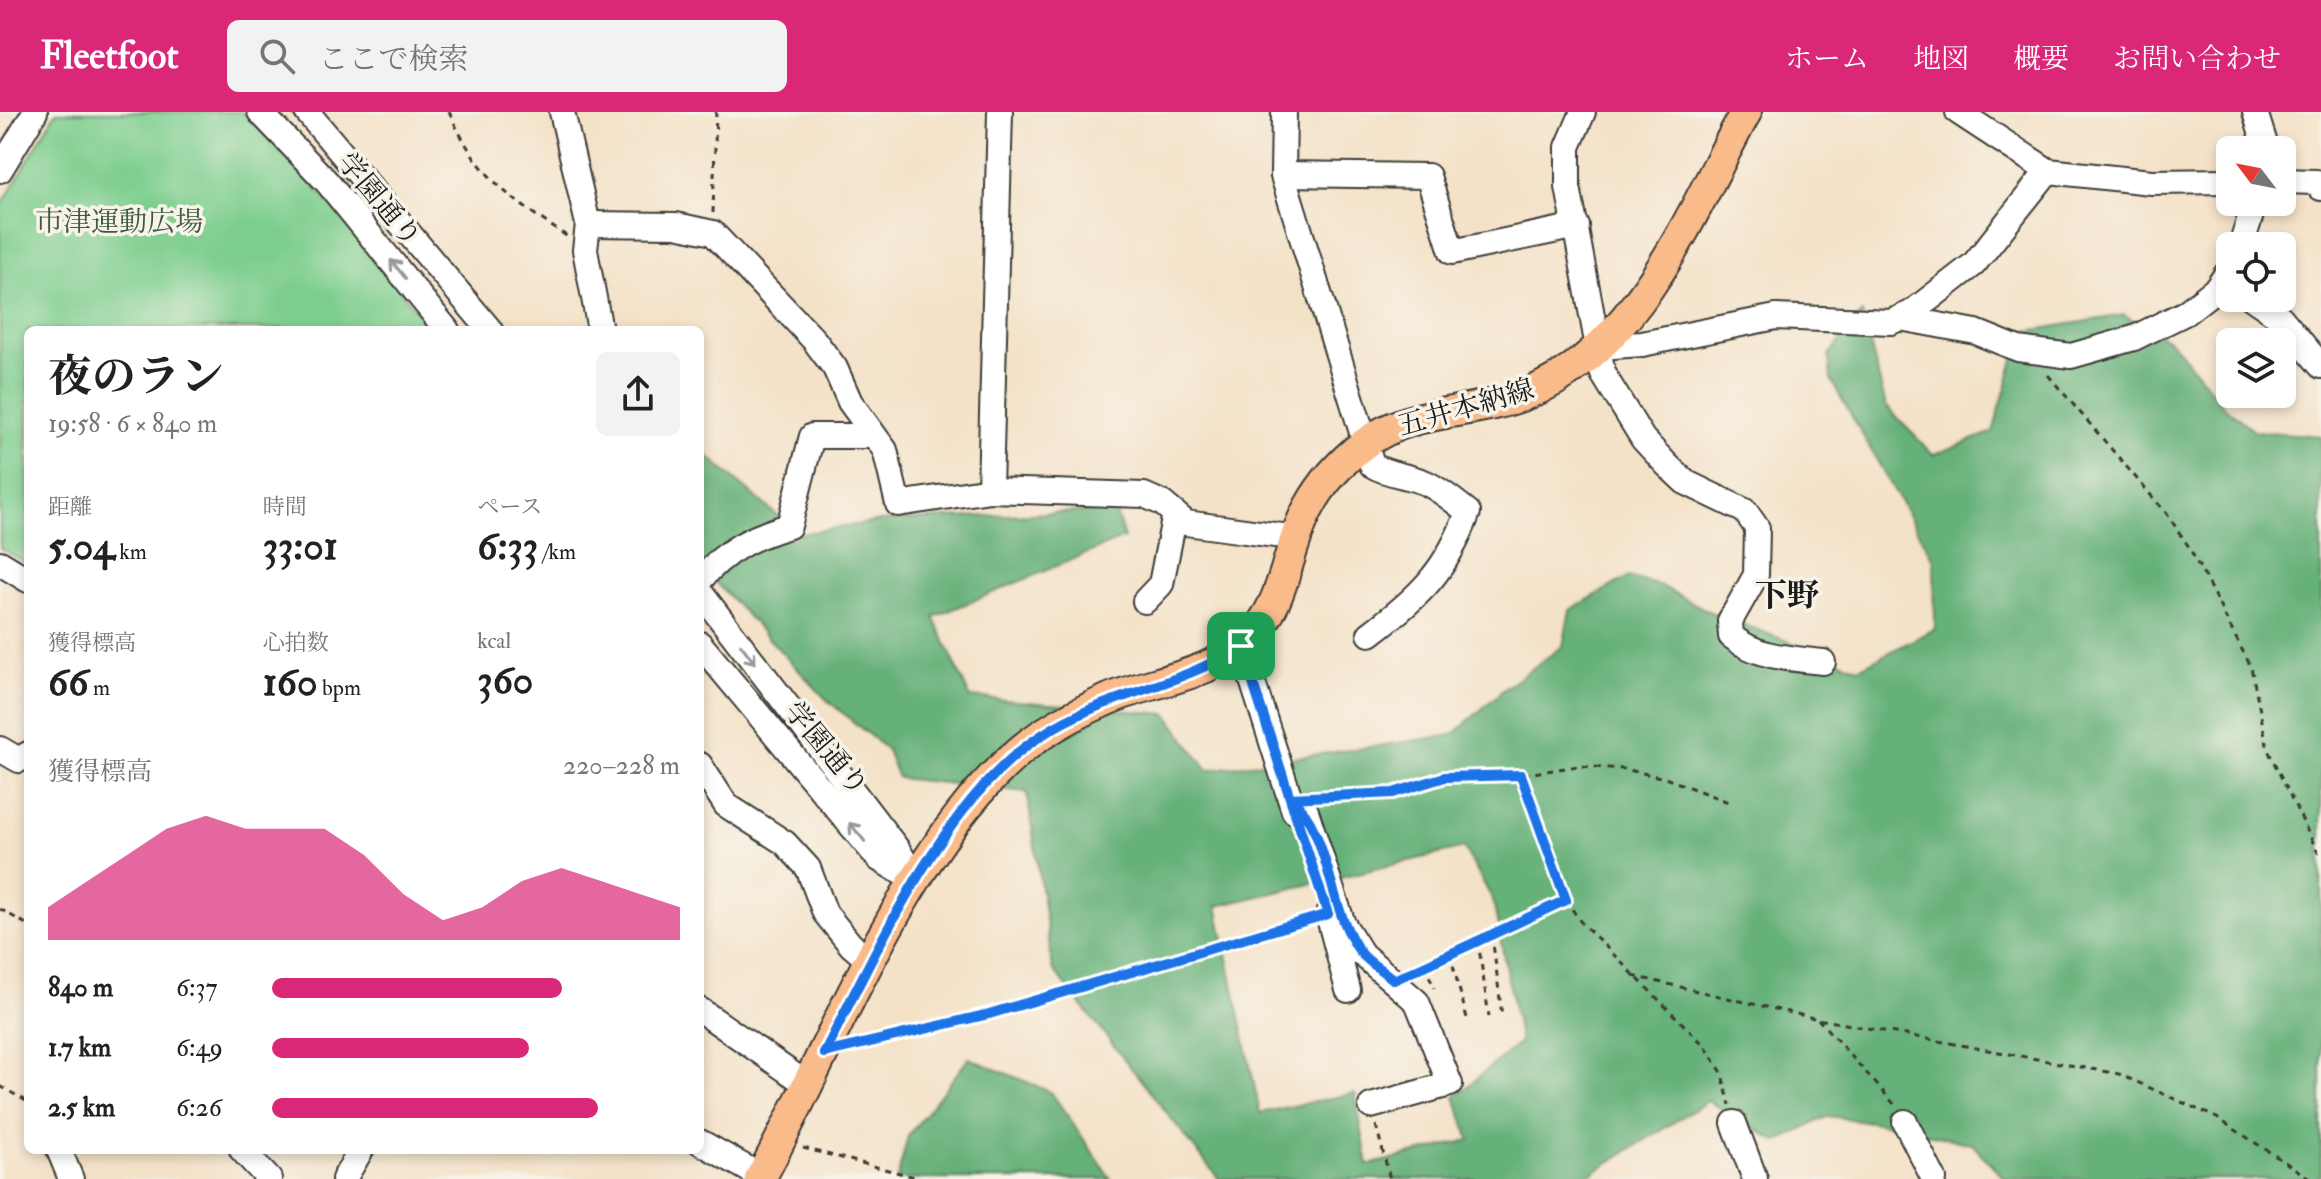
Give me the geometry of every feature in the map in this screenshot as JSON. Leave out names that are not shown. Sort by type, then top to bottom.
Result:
[{"type":"main road","name":"五井本納線","points":[[761,1178],[871,962],[916,881],[979,791],[1040,735],[1111,698],[1212,665],[1241,646],[1275,603],[1308,509],[1325,482],[1365,442],[1411,418],[1519,397],[1548,385],[1600,347],[1651,286],[1746,112]]},
{"type":"street","points":[[0,170],[35,112]]},
{"type":"street","name":"学園通り","points":[[260,112],[327,182],[444,326]]},
{"type":"street","points":[[307,112],[487,326]]},
{"type":"street","points":[[562,112],[588,224],[585,250],[599,326]]},
{"type":"street","points":[[990,490],[1000,112]]},
{"type":"street","points":[[1284,112],[1283,174],[1372,465],[1384,473],[1396,472],[1428,484],[1468,512],[1457,544],[1423,592],[1370,634]]},
{"type":"street","points":[[1583,112],[1568,147],[1568,187],[1603,374],[1643,439],[1685,482],[1745,511],[1757,528],[1756,575],[1730,621],[1731,636],[1743,646],[1776,658],[1823,662]]},
{"type":"street","points":[[1958,112],[2048,171],[2151,182],[2216,181]]},
{"type":"street","points":[[2255,112],[2263,136]]},
{"type":"street","points":[[1600,347],[1642,344],[1776,317],[1891,322],[1974,264],[2048,171]]},
{"type":"street","points":[[1283,174],[1428,176],[1452,252],[1577,226]]},
{"type":"street","points":[[2296,181],[2316,182],[2321,188]]},
{"type":"street","points":[[588,224],[676,225],[713,233],[814,340],[885,450],[898,504],[990,490],[1144,495],[1186,523],[1297,538]]},
{"type":"street","points":[[1900,318],[1976,332],[2027,350],[2071,356],[2134,338],[2185,313],[2216,289]]},
{"type":"street","points":[[2272,312],[2281,318],[2321,366]]},
{"type":"street","points":[[704,575],[720,557],[741,543],[789,526],[812,436],[862,436],[871,431]]},
{"type":"street","points":[[1145,601],[1161,584],[1175,514]]},
{"type":"street","points":[[0,563],[24,578]]},
{"type":"street","points":[[704,597],[898,850],[916,881]]},
{"type":"street","points":[[1241,646],[1328,914],[1348,990]]},
{"type":"street","name":"学園通り","points":[[704,650],[879,859],[916,881]]},
{"type":"street","points":[[0,749],[19,760],[24,757]]},
{"type":"street","points":[[704,771],[726,805],[785,843],[808,868],[825,913],[851,945],[871,962]]},
{"type":"street","points":[[1290,798],[1306,811],[1343,924],[1362,954],[1417,1002],[1450,1084],[1371,1106]]},
{"type":"street","points":[[704,1013],[808,1085]]},
{"type":"street","points":[[1905,1122],[1934,1179]]},
{"type":"street","points":[[1734,1123],[1755,1179]]},
{"type":"street","points":[[704,1144],[761,1178]]},
{"type":"street","points":[[61,1154],[71,1179]]},
{"type":"street","points":[[246,1154],[269,1179]]},
{"type":"street","points":[[344,1179],[359,1154]]},
{"type":"path","points":[[449,112],[469,154],[503,191],[585,250]]},
{"type":"path","points":[[713,233],[716,112]]},
{"type":"path","points":[[2027,350],[2167,514],[2189,547],[2251,667],[2268,750],[2321,859]]},
{"type":"path","points":[[1290,798],[1393,793],[1445,777],[1521,775],[1578,766],[1624,769],[1665,778],[1731,803]]},
{"type":"path","points":[[1521,775],[1566,900],[1580,921],[1705,1046],[1721,1071],[1734,1123]]},
{"type":"path","points":[[1394,980],[1566,900]]},
{"type":"path","points":[[0,909],[24,923]]},
{"type":"path","points":[[824,1053],[989,1014],[1328,914]]},
{"type":"path","points":[[1492,935],[1502,1016]]},
{"type":"path","points":[[1478,941],[1489,1017]]},
{"type":"path","points":[[1450,954],[1468,1022]]},
{"type":"path","points":[[1633,976],[1818,1019],[2119,1074],[2217,1118],[2311,1179]]},
{"type":"path","points":[[1818,1019],[1897,1107],[1905,1122]]},
{"type":"path","points":[[0,1086],[24,1100]]},
{"type":"path","points":[[1371,1106],[1390,1179]]},
{"type":"path","points":[[779,1142],[923,1179]]},
{"type":"green space","name":"市津運動広場","points":[[56,112],[242,112],[317,189],[428,326],[24,326],[24,562],[0,548],[0,208]]},
{"type":"green space","points":[[1862,313],[1886,406],[1933,455],[1993,432],[2022,332],[2124,315],[2171,341],[2216,396],[2216,408],[2226,408],[2254,431],[2321,436],[2321,1175],[2316,1179],[2005,1179],[1972,1144],[1885,1124],[1828,1116],[1778,1142],[1708,1101],[1582,1179],[1219,1179],[1053,969],[1027,792],[898,778],[887,750],[826,699],[704,570],[704,453],[799,534],[881,521],[1115,510],[1124,538],[934,617],[970,697],[1167,714],[1208,770],[1453,735],[1504,689],[1563,646],[1570,610],[1628,577],[1661,586],[1710,612],[1859,668],[1935,629],[1934,560],[1831,380],[1829,355]],"holes":[[[1464,848],[1493,900],[1520,1042],[1455,1097],[1470,1140],[1368,1165],[1355,1093],[1260,1113],[1217,906]]]},
{"type":"green space","points":[[969,1058],[1051,1092],[1111,1179],[897,1179],[908,1136]]},
{"type":"district","name":"下野","points":[[1787,596]]},
{"type":"route","points":[[1241,646],[1212,665],[1188,675],[1111,698],[1040,735],[1010,760],[962,812],[916,881],[824,1053],[989,1014],[1328,914],[1290,798],[1393,793],[1445,777],[1521,775],[1566,900],[1394,980],[1362,954],[1343,924],[1306,811],[1290,798],[1241,646]]}]
